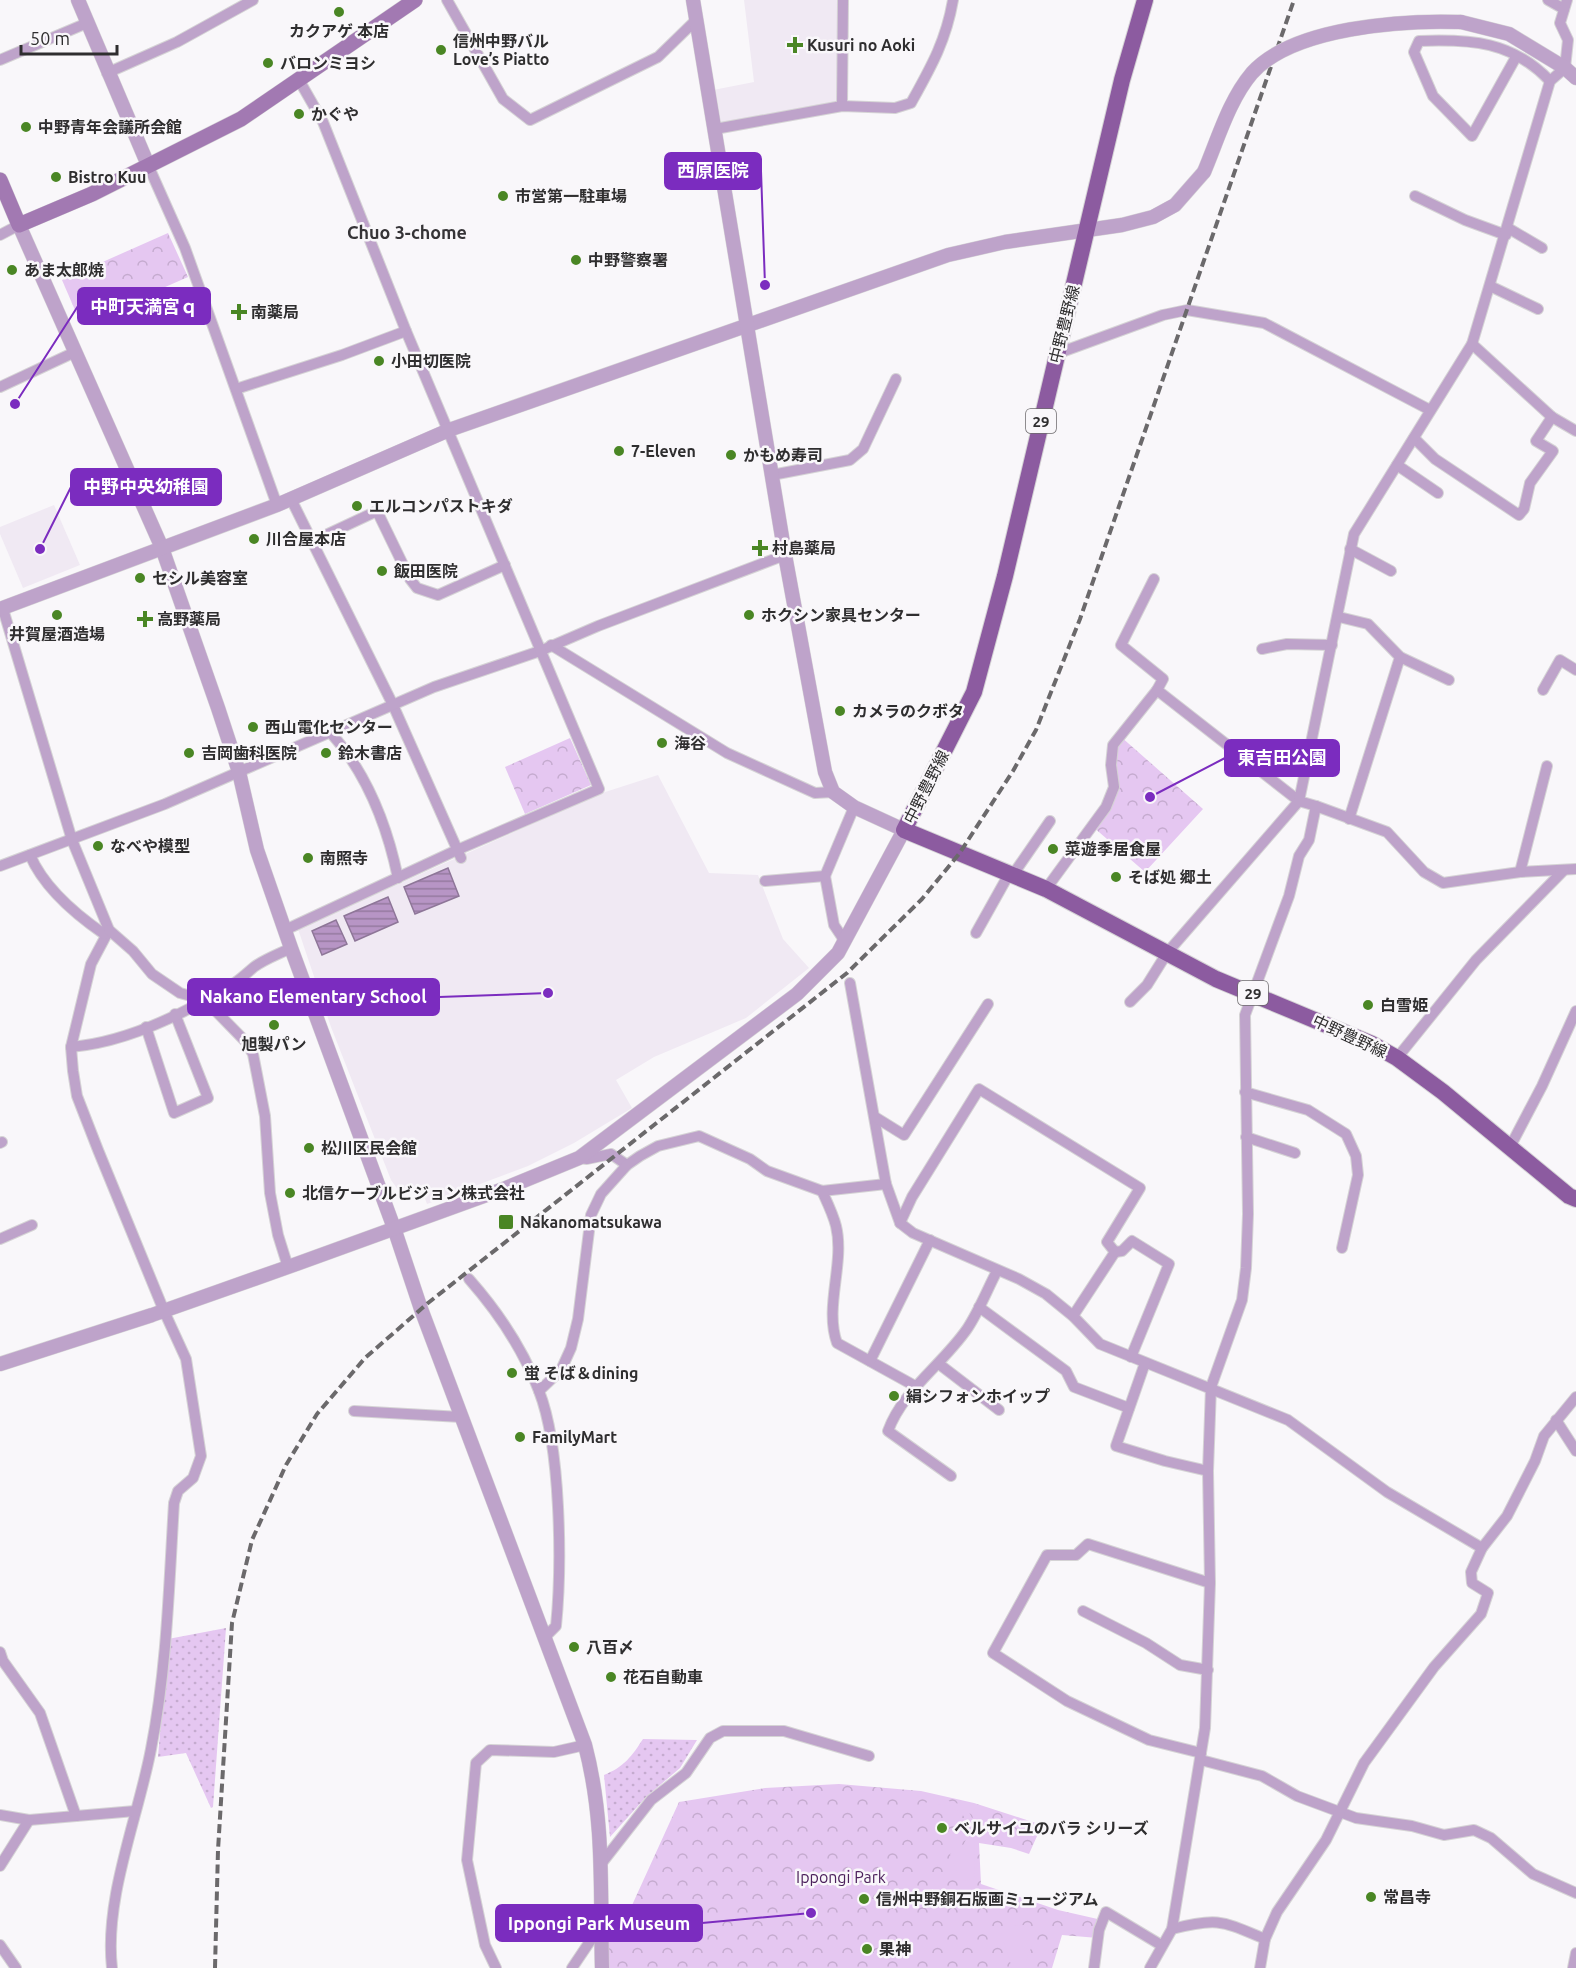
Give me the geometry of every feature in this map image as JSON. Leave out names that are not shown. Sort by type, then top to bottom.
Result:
[{"type":"main road","points":[[0,180],[20,225],[93,194],[241,119],[415,0]]},
{"type":"main road","name":"中野豊野線","points":[[1145,0],[1122,80],[1005,576],[974,692],[904,830],[1046,889],[1167,953],[1252,993],[1372,1044],[1397,1058],[1576,1199]]},
{"type":"street","points":[[78,0],[107,73],[185,248],[277,505]]},
{"type":"street","points":[[107,73],[177,42],[253,0]]},
{"type":"street","points":[[447,0],[503,99],[530,120],[658,57],[696,20]]},
{"type":"street","points":[[0,1364],[164,1311],[288,1267],[506,1188],[579,1158],[797,994],[838,953],[904,830],[854,807],[833,792],[825,772],[746,327],[693,0]]},
{"type":"street","points":[[842,106],[843,0]]},
{"type":"street","points":[[715,129],[842,106],[895,108],[910,103],[944,39],[953,0]]},
{"type":"street","points":[[1130,1002],[1147,985],[1167,953],[1299,801],[1339,616],[1350,549],[1362,519],[1472,344],[1550,81],[1565,68],[1568,40],[1560,23],[1566,5],[1548,0]]},
{"type":"street","points":[[112,1968],[109,1940],[135,1811],[151,1750],[160,1695],[174,1503],[178,1491],[193,1478],[201,1456],[186,1359],[164,1311],[77,1096],[71,1047],[91,964],[106,932],[72,840],[1,609],[277,505],[448,430],[948,255],[1005,242],[1087,230],[1153,217],[1175,204],[1204,172],[1238,92],[1254,72],[1274,56],[1306,42],[1352,29],[1418,20],[1461,22],[1509,34],[1565,68],[1576,78]]},
{"type":"street","points":[[0,60],[87,23]]},
{"type":"street","points":[[1516,57],[1472,136],[1433,96],[1414,52],[1419,41],[1465,39],[1494,45],[1533,64],[1550,81]]},
{"type":"street","points":[[285,930],[399,878],[459,854],[599,789],[406,331],[323,122],[299,80]]},
{"type":"street","points":[[1415,196],[1464,220],[1507,232],[1542,248]]},
{"type":"street","points":[[0,235],[20,225],[162,548],[239,772],[257,850],[291,948],[394,1228],[420,1309],[585,1744],[595,1789],[600,1827],[602,1968]]},
{"type":"street","points":[[1490,286],[1538,309]]},
{"type":"street","points":[[1056,354],[1163,315],[1187,310],[1264,323],[1430,410]]},
{"type":"street","points":[[236,388],[342,355],[406,331]]},
{"type":"street","points":[[1472,344],[1552,417],[1576,431]]},
{"type":"street","points":[[0,387],[75,352]]},
{"type":"street","points":[[772,475],[850,459],[862,449],[896,379]]},
{"type":"street","points":[[1414,438],[1435,459],[1519,515],[1524,509],[1530,483],[1553,451],[1536,441],[1552,417]]},
{"type":"street","points":[[1397,465],[1438,493]]},
{"type":"street","points":[[291,499],[313,541],[347,617],[393,705],[459,854]]},
{"type":"street","points":[[313,541],[377,511],[410,579],[417,588],[438,595],[505,565]]},
{"type":"street","points":[[1350,549],[1391,571]]},
{"type":"street","points":[[0,866],[72,840],[239,772],[434,687],[540,651],[785,555]]},
{"type":"street","points":[[1046,889],[1106,807],[1114,787],[1111,765],[1113,746],[1163,679],[1121,645],[1154,579]]},
{"type":"street","points":[[1339,616],[1368,624],[1400,657],[1449,680]]},
{"type":"street","points":[[1262,649],[1287,644],[1332,645]]},
{"type":"street","points":[[551,645],[727,753],[815,793],[833,792]]},
{"type":"street","points":[[1348,819],[1400,657]]},
{"type":"street","points":[[1543,690],[1560,660],[1576,670]]},
{"type":"street","points":[[1157,690],[1299,801],[1387,832],[1424,872],[1443,883],[1520,872],[1576,869]]},
{"type":"street","points":[[330,732],[345,748],[362,775],[390,840],[399,878]]},
{"type":"street","points":[[1520,872],[1547,766]]},
{"type":"street","points":[[1150,1968],[1172,1929],[1201,1756],[1208,1671],[1211,1387],[1242,1300],[1245,1279],[1248,1214],[1245,1015],[1289,896],[1299,856],[1309,840],[1316,806]]},
{"type":"street","points":[[844,940],[834,925],[825,876],[854,807]]},
{"type":"street","points":[[976,933],[1011,875],[1050,821]]},
{"type":"street","points":[[30,855],[37,872],[78,917],[106,932],[164,984],[194,999],[205,1000],[246,1042],[253,1054],[265,1116],[270,1193],[278,1234],[288,1267]]},
{"type":"street","points":[[1397,1058],[1476,960],[1564,870]]},
{"type":"street","points":[[765,881],[825,876]]},
{"type":"street","points":[[71,1047],[101,1044],[175,1014],[205,1000],[255,967],[291,948]]},
{"type":"street","points":[[850,983],[886,1184],[900,1223],[930,1240],[1046,1294],[1073,1316],[1100,1344],[1288,1420],[1387,1492],[1482,1548]]},
{"type":"street","points":[[875,1117],[904,1135],[988,1004]]},
{"type":"street","points":[[1510,1147],[1542,1086],[1576,1011]]},
{"type":"street","points":[[146,1027],[174,1113],[208,1098],[175,1014]]},
{"type":"street","points":[[900,1223],[912,1197],[979,1089],[1140,1188],[1107,1242],[1115,1252]]},
{"type":"street","points":[[1245,1092],[1308,1110],[1346,1134],[1356,1156],[1358,1175],[1342,1248]]},
{"type":"street","points":[[539,1391],[561,1370],[571,1348],[578,1319],[591,1215],[601,1194],[627,1166],[658,1146],[699,1136],[750,1159],[767,1171],[822,1191],[886,1184]]},
{"type":"street","points":[[1246,1137],[1295,1153]]},
{"type":"street","points":[[579,1158],[587,1159],[611,1154],[627,1166]]},
{"type":"street","points":[[822,1191],[836,1227],[836,1295],[832,1330],[837,1343],[915,1386]]},
{"type":"street","points":[[0,1239],[32,1225]]},
{"type":"street","points":[[870,1361],[930,1240]]},
{"type":"street","points":[[1073,1316],[1115,1252],[1122,1251],[1132,1241],[1169,1264],[1131,1357]]},
{"type":"street","points":[[951,1476],[888,1431],[894,1414],[915,1386],[939,1364],[968,1328],[997,1271]]},
{"type":"street","points":[[469,1280],[509,1328],[539,1391],[548,1420],[558,1541],[556,1626],[544,1638]]},
{"type":"street","points":[[979,1306],[1066,1371],[1074,1387],[1129,1408]]},
{"type":"street","points":[[1145,1363],[1116,1446],[1165,1461],[1209,1470]]},
{"type":"street","points":[[939,1364],[999,1410]]},
{"type":"street","points":[[1260,1968],[1265,1939],[1277,1912],[1326,1840],[1338,1810],[1364,1763],[1434,1667],[1481,1614],[1488,1593],[1472,1583],[1471,1572],[1482,1548],[1507,1516],[1535,1461],[1544,1436],[1576,1397]]},
{"type":"street","points":[[354,1411],[461,1417]]},
{"type":"street","points":[[1556,1420],[1576,1451]]},
{"type":"street","points":[[1210,1583],[1088,1544],[1076,1555],[1047,1555],[993,1653],[1077,1706],[1149,1740],[1262,1776],[1297,1796],[1356,1818],[1412,1826],[1444,1835],[1474,1830],[1491,1838],[1533,1874],[1576,1893]]},
{"type":"street","points":[[1083,1611],[1146,1643],[1180,1665],[1208,1671]]},
{"type":"street","points":[[0,1652],[3,1661],[40,1713],[76,1816]]},
{"type":"street","points":[[601,1864],[651,1800],[686,1773],[710,1738],[723,1731],[784,1731],[869,1756]]},
{"type":"street","points":[[496,1968],[485,1945],[467,1860],[476,1763],[490,1750],[554,1752],[585,1744]]},
{"type":"street","points":[[0,1815],[29,1820],[135,1811]]},
{"type":"street","points":[[0,1866],[29,1820]]},
{"type":"street","points":[[1094,1968],[1100,1930],[1106,1912],[1161,1946]]},
{"type":"street","points":[[1172,1929],[1205,1921],[1224,1922],[1265,1939]]},
{"type":"street","points":[[572,1968],[601,1925]]},
{"type":"street","points":[[0,1947],[16,1968]]},
{"type":"shaded area","points":[[744,0],[843,0],[842,106],[715,129],[708,91],[754,82]]},
{"type":"shaded area","points":[[54,505],[80,565],[23,588],[0,534],[0,527]]},
{"type":"shaded area","points":[[658,775],[709,873],[758,875],[783,939],[809,968],[746,1018],[654,1057],[616,1080],[632,1108],[574,1143],[528,1166],[427,1204],[420,1185],[399,1191],[391,1180],[331,1027],[298,929],[599,794]]},
{"type":"shaded area","points":[[448,868],[459,896],[415,914],[404,887]]},
{"type":"shaded area","points":[[388,897],[398,922],[355,941],[344,916]]},
{"type":"shaded area","points":[[336,920],[347,944],[322,955],[312,931]]},
{"type":"green space","points":[[168,233],[188,277],[81,324],[62,280]]},
{"type":"green space","points":[[1120,736],[1203,809],[1145,872],[1092,826],[1114,787],[1111,765]]},
{"type":"green space","points":[[570,738],[591,785],[525,814],[505,767]]},
{"type":"green space","points":[[226,1628],[213,1807],[211,1808],[186,1753],[158,1757],[168,1639]]},
{"type":"green space","points":[[643,1739],[697,1740],[680,1768],[646,1797],[610,1837],[604,1775],[627,1760]]},
{"type":"green space","name":"Ippongi Park","points":[[839,1784],[921,1791],[974,1803],[1042,1825],[1029,1854],[1011,1848],[979,1843],[981,1884],[1058,1910],[1102,1920],[1098,1938],[1062,1935],[1052,1968],[602,1968],[601,1925],[623,1925],[679,1802],[765,1788]]},
{"type":"green space","points":[[935,1797],[966,1806],[974,1822],[967,1822],[961,1812],[941,1804],[930,1808],[918,1824],[911,1825],[916,1812]]},
{"type":"green space","points":[[968,1834],[975,1835],[974,1878],[961,1882],[950,1854],[964,1844]]},
{"type":"green space","points":[[1024,1925],[1035,1928],[1036,1936],[1023,1968],[1012,1968],[1001,1933],[996,1927]]},
{"type":"railway","points":[[215,1968],[218,1850],[232,1623],[252,1540],[286,1465],[317,1414],[365,1358],[428,1303],[847,973],[922,899],[959,854],[1013,771],[1036,730],[1080,619],[1294,0]]},
{"type":"place","name":"カクアゲ 本店","points":[[339,12]]},
{"type":"place","name":"Kusuri no Aoki","points":[[795,45]]},
{"type":"place","name":"信州中野バル Love’s Piatto","points":[[441,50]]},
{"type":"place","name":"バロンミヨシ","points":[[268,63]]},
{"type":"place","name":"かぐや","points":[[299,114]]},
{"type":"place","name":"中野青年会議所会館","points":[[26,127]]},
{"type":"place","name":"Bistro Kuu","points":[[56,177]]},
{"type":"place","name":"市営第一駐車場","points":[[503,196]]},
{"type":"place","name":"中野警察署","points":[[576,260]]},
{"type":"place","name":"あま太郎焼","points":[[12,270]]},
{"type":"place","name":"西原医院","points":[[765,285]]},
{"type":"place","name":"南薬局","points":[[239,312]]},
{"type":"place","name":"小田切医院","points":[[379,361]]},
{"type":"place","name":"中町天満宮ｑ","points":[[15,404]]},
{"type":"place","name":"7-Eleven","points":[[619,451]]},
{"type":"place","name":"かもめ寿司","points":[[731,455]]},
{"type":"place","name":"エルコンパストキダ","points":[[357,506]]},
{"type":"place","name":"川合屋本店","points":[[254,539]]},
{"type":"place","name":"村島薬局","points":[[760,548]]},
{"type":"place","name":"中野中央幼稚園","points":[[40,549]]},
{"type":"place","name":"飯田医院","points":[[382,571]]},
{"type":"place","name":"セシル美容室","points":[[140,578]]},
{"type":"place","name":"井賀屋酒造場","points":[[57,615]]},
{"type":"place","name":"ホクシン家具センター","points":[[749,615]]},
{"type":"place","name":"高野薬局","points":[[145,619]]},
{"type":"place","name":"カメラのクボタ","points":[[840,711]]},
{"type":"place","name":"西山電化センター","points":[[253,727]]},
{"type":"place","name":"海谷","points":[[662,743]]},
{"type":"place","name":"吉岡歯科医院","points":[[189,753]]},
{"type":"place","name":"鈴木書店","points":[[326,753]]},
{"type":"place","name":"東吉田公園","points":[[1150,797]]},
{"type":"place","name":"なべや模型","points":[[98,846]]},
{"type":"place","name":"菜遊季居食屋","points":[[1053,849]]},
{"type":"place","name":"南照寺","points":[[308,858]]},
{"type":"place","name":"そば処 郷土","points":[[1116,877]]},
{"type":"place","name":"Nakano Elementary School","points":[[548,993]]},
{"type":"place","name":"白雪姫","points":[[1368,1005]]},
{"type":"place","name":"旭製パン","points":[[274,1025]]},
{"type":"place","name":"松川区民会館","points":[[309,1148]]},
{"type":"place","name":"北信ケーブルビジョン株式会社","points":[[290,1193]]},
{"type":"place","name":"Nakanomatsukawa","points":[[506,1222]]},
{"type":"place","name":"蛍 そば＆dining","points":[[512,1373]]},
{"type":"place","name":"絹シフォンホイップ","points":[[894,1396]]},
{"type":"place","name":"FamilyMart","points":[[520,1437]]},
{"type":"place","name":"八百〆","points":[[574,1647]]},
{"type":"place","name":"花石自動車","points":[[611,1677]]},
{"type":"place","name":"ベルサイユのバラ シリーズ","points":[[942,1828]]},
{"type":"place","name":"常昌寺","points":[[1371,1897]]},
{"type":"place","name":"信州中野銅石版画ミュージアム","points":[[864,1899]]},
{"type":"place","name":"Ippongi Park Museum","points":[[811,1913]]},
{"type":"place","name":"果神","points":[[867,1949]]},
{"type":"district","name":"Chuo 3-chome","points":[[407,232]]}]
